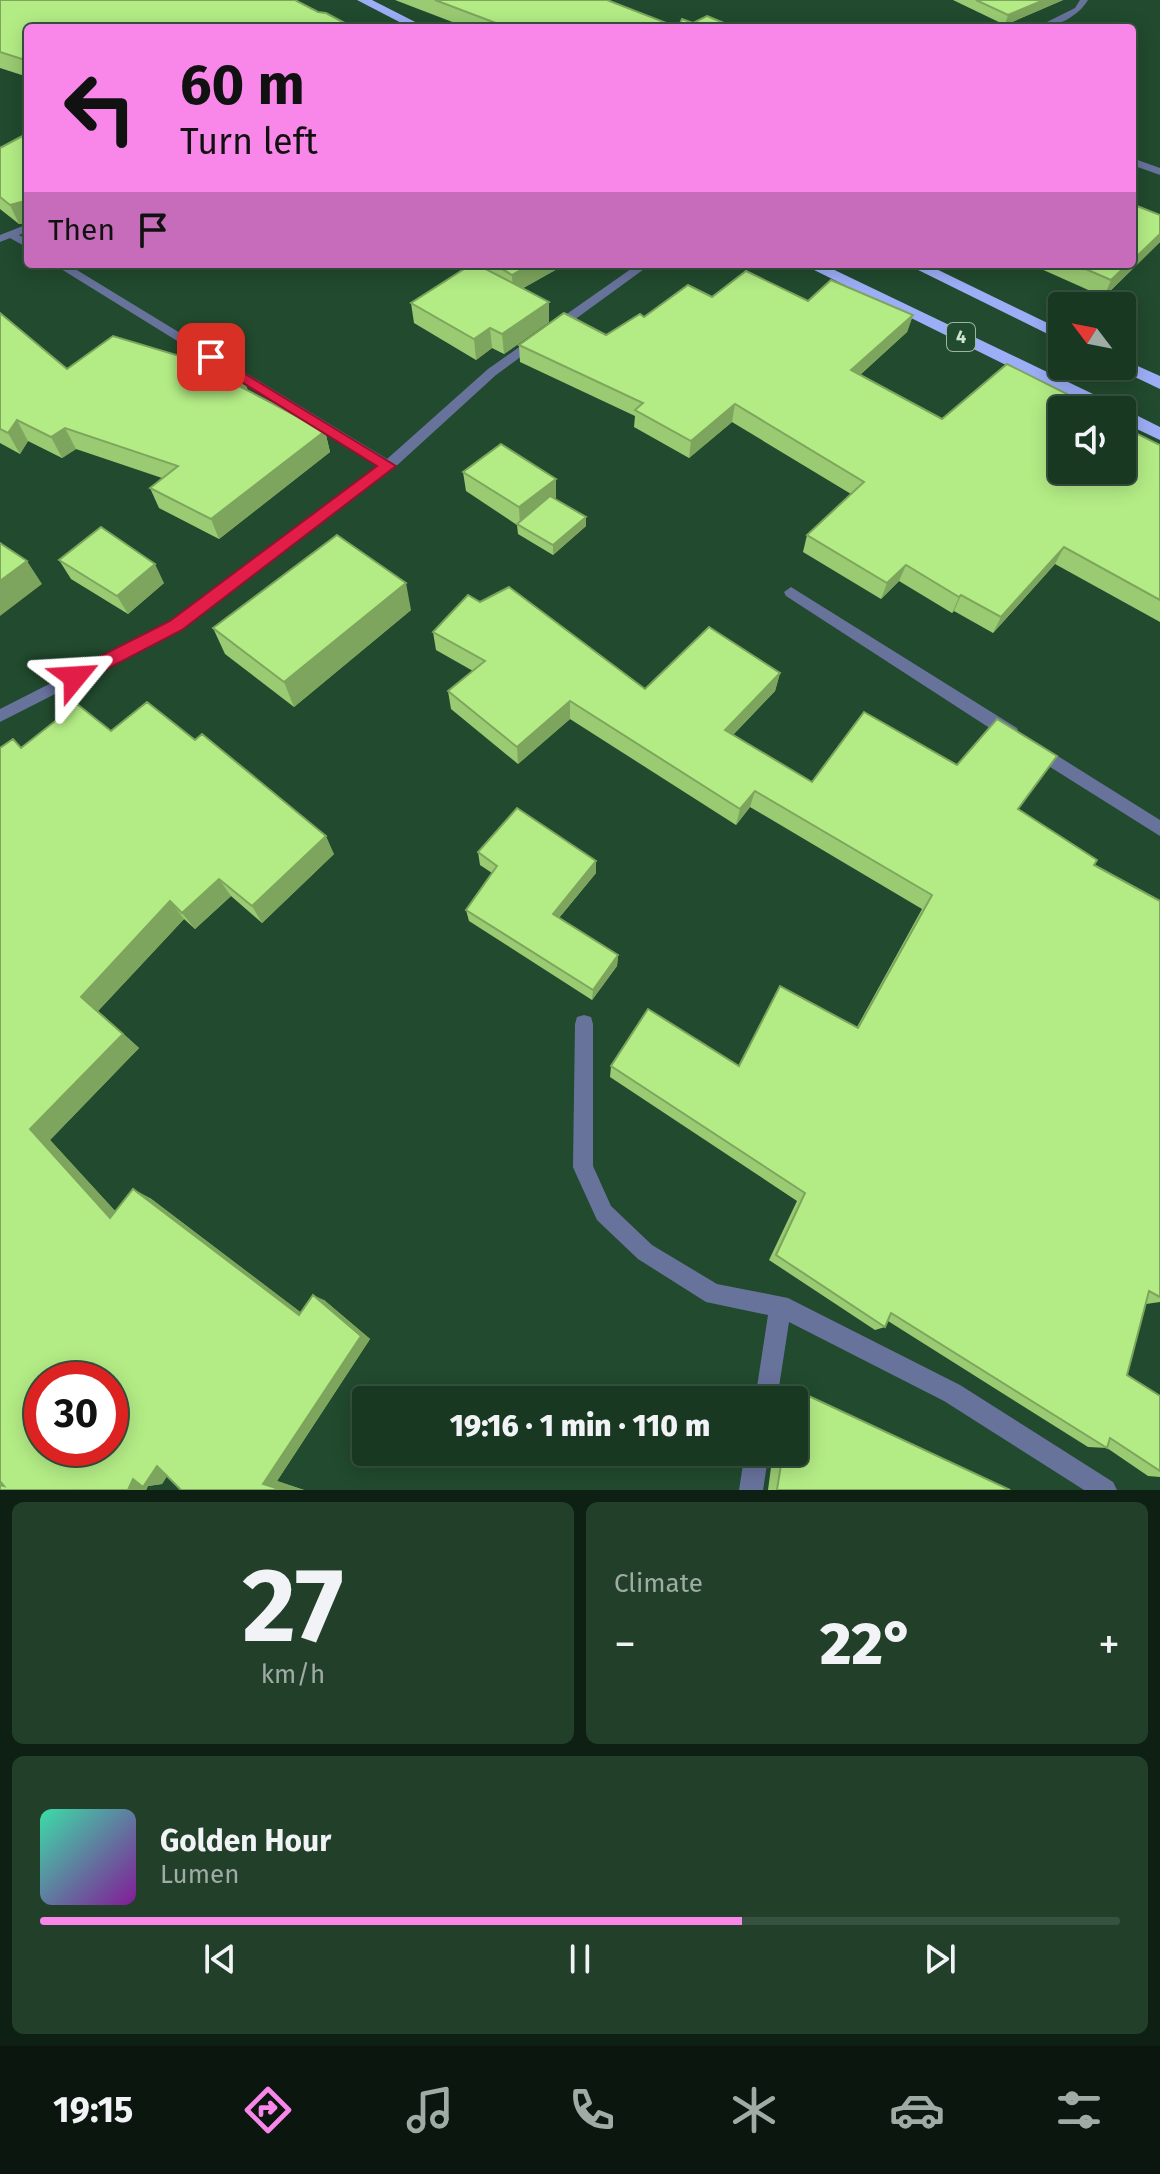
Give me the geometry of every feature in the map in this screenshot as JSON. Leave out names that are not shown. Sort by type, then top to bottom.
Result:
[{"type":"highway","points":[[363,0],[413,24]]},
{"type":"highway","name":"4","points":[[818,268],[1083,396]]},
{"type":"highway","name":"4","points":[[922,268],[1048,329]]},
{"type":"highway","points":[[1136,371],[1160,383]]},
{"type":"highway","points":[[1136,422],[1160,434]]},
{"type":"street","points":[[1048,24],[1078,10],[1084,0]]},
{"type":"street","points":[[1136,163],[1160,172]]},
{"type":"street","points":[[66,268],[388,466]]},
{"type":"street","points":[[0,716],[176,626],[388,466],[492,372],[639,268]]},
{"type":"street","points":[[791,592],[1160,829]]},
{"type":"street","points":[[584,1024],[583,1167],[604,1213],[645,1252],[714,1294],[780,1306],[952,1393],[1105,1490]]},
{"type":"street","points":[[768,1386],[780,1306]]},
{"type":"street","points":[[751,1490],[755,1466]]},
{"type":"building","points":[[0,0],[295,0],[347,24],[24,24],[24,60],[0,52]]},
{"type":"building","points":[[435,0],[607,0],[664,22],[660,24],[498,24]]},
{"type":"building","points":[[976,0],[1044,0],[1008,15]]},
{"type":"building","points":[[707,16],[726,24],[680,24],[682,19],[693,23]]},
{"type":"building","points":[[24,135],[24,215],[21,213],[21,202],[10,205],[0,197],[0,148]]},
{"type":"building","points":[[1136,206],[1160,215],[1160,234],[1136,257]]},
{"type":"building","points":[[466,268],[484,268],[549,302],[502,334],[490,328],[474,339],[411,303]]},
{"type":"building","points":[[501,268],[524,268],[512,275]]},
{"type":"building","points":[[1083,268],[1124,268],[1111,280]]},
{"type":"building","points":[[746,271],[808,301],[831,280],[913,315],[851,370],[942,419],[1007,364],[1071,396],[1048,396],[1048,484],[1136,484],[1136,433],[1160,445],[1160,600],[1064,547],[1001,617],[961,595],[959,597],[906,565],[887,583],[807,535],[864,482],[735,404],[691,441],[635,410],[643,403],[519,345],[564,313],[606,335],[640,314],[644,317],[688,285],[712,297]]},
{"type":"building","points":[[0,313],[67,369],[113,336],[243,375],[235,384],[325,431],[211,519],[150,488],[178,466],[65,428],[51,437],[17,420],[8,433],[0,429]]},
{"type":"building","points":[[501,444],[556,479],[519,507],[463,472]]},
{"type":"building","points":[[550,496],[586,517],[553,545],[517,524]]},
{"type":"building","points":[[101,527],[155,564],[117,596],[59,560]]},
{"type":"building","points":[[337,535],[406,583],[284,682],[213,628]]},
{"type":"building","points":[[0,543],[27,561],[0,581]]},
{"type":"building","points":[[509,587],[645,689],[709,627],[780,673],[725,730],[812,782],[864,712],[957,765],[997,719],[1057,756],[1018,809],[1097,860],[1094,865],[1160,901],[1160,1297],[1149,1291],[1127,1375],[1160,1396],[1160,1471],[1110,1438],[1107,1448],[891,1313],[885,1327],[776,1255],[805,1193],[611,1066],[648,1009],[739,1066],[780,986],[858,1028],[932,895],[755,791],[740,809],[570,701],[517,747],[448,691],[485,661],[433,632],[468,595],[480,602]]},
{"type":"building","points":[[147,702],[195,740],[202,734],[326,836],[252,906],[219,879],[182,913],[170,901],[81,997],[123,1034],[30,1129],[110,1218],[133,1189],[299,1315],[313,1295],[361,1336],[263,1484],[282,1490],[181,1490],[157,1466],[143,1487],[133,1479],[128,1490],[0,1490],[0,1485],[4,1486],[0,1481],[0,748],[13,739],[21,748],[77,704],[111,731]]},
{"type":"building","points":[[517,808],[596,861],[553,914],[618,955],[593,990],[466,910],[497,866],[478,852]]},
{"type":"building","points":[[808,1396],[1010,1490],[777,1490],[781,1466],[808,1466]]},
{"type":"route","points":[[75,677],[176,626],[388,466],[211,357]]}]
